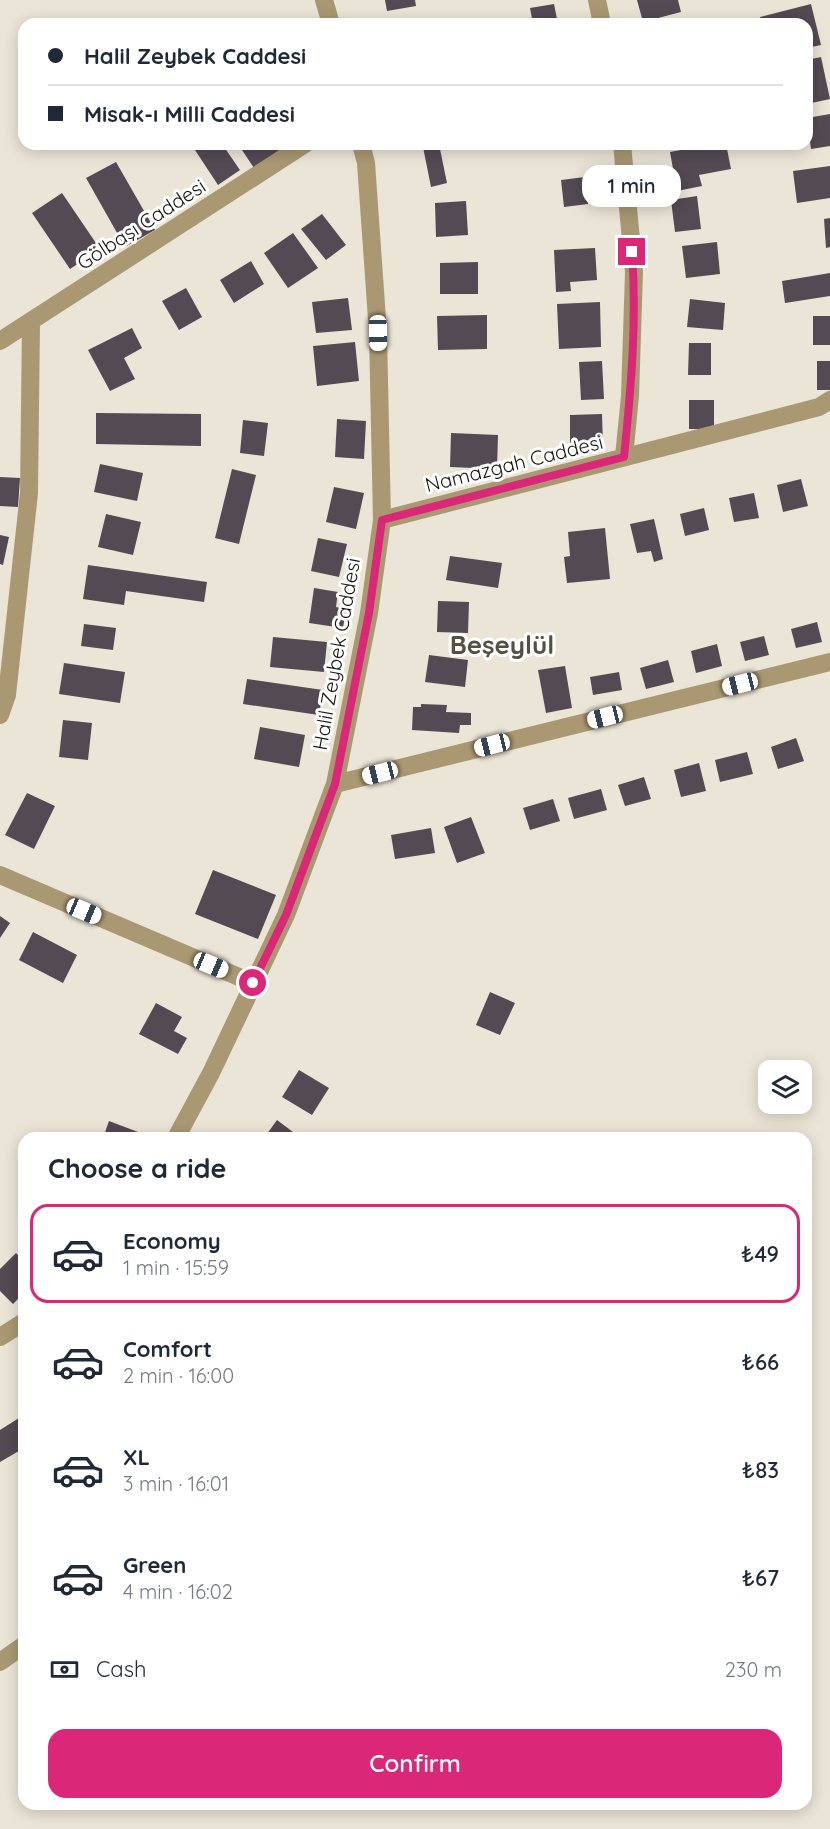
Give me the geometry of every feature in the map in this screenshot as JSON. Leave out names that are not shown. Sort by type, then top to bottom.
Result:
[{"type":"street","points":[[324,0],[329,18]]},
{"type":"street","points":[[597,0],[601,18]]},
{"type":"street","name":"Gölbaşı Caddesi","points":[[0,341],[296,150]]},
{"type":"street","name":"Halil Zeybek Caddesi","points":[[179,1132],[211,1073],[286,915],[335,784],[369,613],[382,520],[378,333],[366,163],[363,150]]},
{"type":"street","points":[[623,150],[634,272],[631,386],[624,457]]},
{"type":"street","points":[[0,715],[7,695],[29,493],[31,322]]},
{"type":"street","name":"Namazgah Caddesi","points":[[382,520],[819,407],[830,400]]},
{"type":"street","points":[[335,784],[830,662]]},
{"type":"street","points":[[0,875],[253,983]]},
{"type":"street","points":[[0,1337],[18,1326]]},
{"type":"street","points":[[0,1662],[18,1649]]},
{"type":"building","points":[[385,0],[415,0],[416,6],[387,11]]},
{"type":"building","points":[[637,0],[678,0],[681,12],[658,18],[642,18]]},
{"type":"building","points":[[554,4],[557,18],[532,18],[530,8]]},
{"type":"building","points":[[811,4],[821,45],[813,47],[813,18],[760,17]]},
{"type":"building","points":[[821,57],[830,99],[813,103],[813,59]]},
{"type":"building","points":[[830,114],[830,146],[813,149],[813,117]]},
{"type":"building","points":[[195,150],[226,150],[240,170],[218,185]]},
{"type":"building","points":[[242,150],[281,150],[254,168]]},
{"type":"building","points":[[424,150],[440,150],[447,183],[431,187]]},
{"type":"building","points":[[727,150],[731,169],[699,175],[702,186],[677,191],[670,152]]},
{"type":"building","points":[[116,162],[155,230],[125,247],[86,178]]},
{"type":"building","points":[[830,166],[830,198],[797,203],[793,171]]},
{"type":"building","points":[[585,177],[588,204],[564,207],[561,180]]},
{"type":"building","points":[[62,193],[100,249],[70,269],[32,213]]},
{"type":"building","points":[[697,196],[701,229],[675,232],[671,200]]},
{"type":"building","points":[[466,201],[468,235],[436,237],[435,203]]},
{"type":"building","points":[[322,214],[346,245],[326,260],[301,229]]},
{"type":"building","points":[[830,218],[830,247],[826,248],[824,219]]},
{"type":"building","points":[[293,233],[318,268],[288,288],[264,253]]},
{"type":"building","points":[[717,242],[720,274],[686,278],[682,246]]},
{"type":"building","points":[[595,248],[597,280],[570,282],[571,291],[556,292],[554,250]]},
{"type":"building","points":[[251,261],[264,284],[234,303],[220,280]]},
{"type":"building","points":[[478,262],[478,294],[440,294],[440,263]]},
{"type":"building","points":[[830,273],[830,296],[785,303],[782,281]]},
{"type":"building","points":[[186,288],[202,317],[179,330],[162,301]]},
{"type":"building","points":[[348,298],[352,330],[316,333],[312,302]]},
{"type":"building","points":[[690,299],[725,303],[723,330],[687,327]]},
{"type":"building","points":[[600,302],[601,347],[559,349],[557,304]]},
{"type":"building","points":[[487,315],[487,349],[438,350],[437,316]]},
{"type":"building","points":[[813,316],[830,316],[830,345],[813,345]]},
{"type":"building","points":[[132,328],[142,348],[124,358],[135,379],[110,391],[88,350]]},
{"type":"building","points":[[355,342],[359,381],[317,386],[313,346]]},
{"type":"building","points":[[689,343],[711,343],[711,375],[688,375]]},
{"type":"building","points":[[602,361],[604,399],[581,400],[579,362]]},
{"type":"building","points":[[817,361],[830,361],[830,390],[817,390]]},
{"type":"building","points":[[689,400],[714,400],[714,429],[689,429]]},
{"type":"building","points":[[96,413],[201,414],[201,446],[96,444]]},
{"type":"building","points":[[602,414],[603,446],[570,446],[570,415]]},
{"type":"building","points":[[337,419],[366,421],[364,459],[335,457]]},
{"type":"building","points":[[243,420],[268,423],[264,456],[240,453]]},
{"type":"building","points":[[451,433],[498,435],[497,469],[450,467]]},
{"type":"building","points":[[100,464],[143,473],[137,501],[94,492]]},
{"type":"building","points":[[232,469],[256,475],[239,544],[215,538]]},
{"type":"building","points":[[0,477],[20,478],[18,507],[0,506]]},
{"type":"building","points":[[801,479],[808,506],[783,512],[777,485]]},
{"type":"building","points":[[334,487],[364,493],[356,529],[326,522]]},
{"type":"building","points":[[754,493],[759,518],[734,522],[729,498]]},
{"type":"building","points":[[704,508],[709,530],[685,536],[680,514]]},
{"type":"building","points":[[106,514],[141,522],[133,555],[98,547]]},
{"type":"building","points":[[654,519],[663,559],[654,562],[651,551],[637,553],[630,524]]},
{"type":"building","points":[[605,528],[610,579],[567,583],[564,557],[570,556],[568,532]]},
{"type":"building","points":[[0,535],[9,537],[3,565],[0,564]]},
{"type":"building","points":[[318,538],[347,544],[339,577],[311,571]]},
{"type":"building","points":[[450,556],[502,563],[498,588],[446,580]]},
{"type":"building","points":[[88,565],[207,582],[204,602],[126,591],[124,605],[83,599]]},
{"type":"building","points":[[314,588],[338,592],[336,607],[346,609],[343,628],[309,623]]},
{"type":"building","points":[[438,601],[469,602],[468,633],[437,632]]},
{"type":"building","points":[[817,622],[822,642],[796,648],[791,629]]},
{"type":"building","points":[[84,624],[116,628],[113,650],[81,646]]},
{"type":"building","points":[[764,636],[769,655],[745,661],[740,642]]},
{"type":"building","points":[[273,637],[327,642],[324,672],[270,667]]},
{"type":"building","points":[[717,644],[722,666],[696,673],[691,651]]},
{"type":"building","points":[[429,655],[468,660],[465,687],[425,682]]},
{"type":"building","points":[[668,660],[674,682],[646,689],[640,668]]},
{"type":"building","points":[[64,663],[125,672],[120,703],[59,694]]},
{"type":"building","points":[[565,666],[572,708],[546,713],[538,670]]},
{"type":"building","points":[[619,672],[622,690],[593,695],[590,677]]},
{"type":"building","points":[[247,679],[323,690],[319,715],[243,704]]},
{"type":"building","points":[[421,704],[447,705],[446,712],[471,713],[471,725],[460,725],[459,733],[412,730],[413,707],[421,707]]},
{"type":"building","points":[[63,720],[92,723],[88,760],[59,757]]},
{"type":"building","points":[[260,727],[305,735],[299,767],[254,759]]},
{"type":"building","points":[[796,738],[804,761],[778,769],[771,747]]},
{"type":"building","points":[[747,752],[753,774],[720,782],[715,760]]},
{"type":"building","points":[[699,763],[706,791],[681,797],[674,770]]},
{"type":"building","points":[[644,777],[651,799],[625,806],[618,785]]},
{"type":"building","points":[[601,789],[607,810],[574,819],[568,798]]},
{"type":"building","points":[[27,793],[55,806],[34,849],[5,835]]},
{"type":"building","points":[[553,799],[560,821],[530,830],[523,808]]},
{"type":"building","points":[[471,817],[485,853],[457,863],[444,827]]},
{"type":"building","points":[[431,828],[435,853],[395,859],[391,835]]},
{"type":"building","points":[[213,870],[276,895],[258,939],[195,914]]},
{"type":"building","points":[[0,916],[10,923],[0,938]]},
{"type":"building","points":[[33,932],[77,955],[63,983],[19,960]]},
{"type":"building","points":[[490,992],[515,1003],[500,1035],[476,1025]]},
{"type":"building","points":[[156,1003],[182,1017],[174,1031],[187,1038],[178,1054],[139,1034]]},
{"type":"building","points":[[299,1070],[329,1088],[312,1115],[282,1097]]},
{"type":"building","points":[[277,1120],[293,1132],[268,1132]]},
{"type":"building","points":[[109,1121],[138,1132],[105,1132]]},
{"type":"building","points":[[16,1253],[18,1255],[18,1299],[13,1304],[0,1291],[0,1269]]},
{"type":"building","points":[[18,1419],[18,1452],[0,1462],[0,1430]]},
{"type":"district","name":"Beşeylül","points":[[502,644]]},
{"type":"route","points":[[253,983],[286,915],[335,784],[369,613],[382,520],[624,457],[633,334],[632,252]]}]
